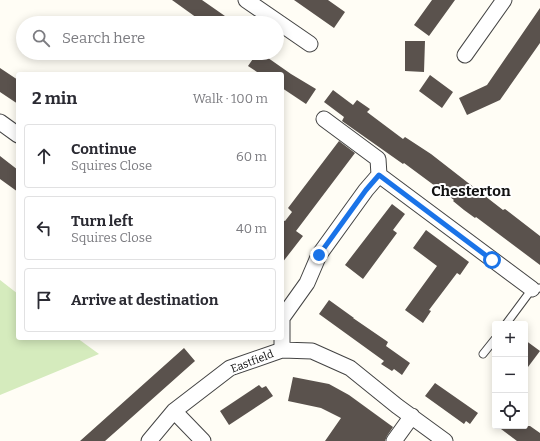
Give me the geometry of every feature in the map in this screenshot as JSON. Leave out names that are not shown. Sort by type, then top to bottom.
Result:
[{"type":"street","points":[[246,0],[269,16]]},
{"type":"street","points":[[465,55],[504,0]]},
{"type":"street","points":[[284,26],[310,44]]},
{"type":"street","points":[[284,315],[307,283],[319,255],[366,190],[379,175],[378,159],[324,119]]},
{"type":"street","points":[[0,122],[16,134]]},
{"type":"street","points":[[379,175],[536,289]]},
{"type":"street","points":[[282,340],[282,350]]},
{"type":"street","name":"Eastfield","points":[[148,441],[174,411],[230,368],[282,350],[312,351],[350,368],[446,441]]},
{"type":"street","points":[[174,411],[203,441]]},
{"type":"street","points":[[394,441],[412,416]]},
{"type":"lane","points":[[509,321],[536,289]]},
{"type":"lane","points":[[483,354],[492,343]]},
{"type":"green space","points":[[0,280],[16,292],[16,340],[80,340],[99,354],[0,395]]},
{"type":"building","points":[[172,0],[202,0],[225,16],[194,16]]},
{"type":"building","points":[[294,0],[328,0],[345,12],[334,28]]},
{"type":"building","points":[[432,0],[455,0],[429,36],[414,25]]},
{"type":"building","points":[[540,8],[540,43],[500,100],[467,115],[459,98],[487,85]]},
{"type":"building","points":[[405,41],[425,41],[424,72],[405,71]]},
{"type":"building","points":[[252,60],[271,60],[316,89],[306,104],[284,89],[284,72],[257,72],[248,66]]},
{"type":"building","points":[[0,68],[16,79],[16,103],[0,92]]},
{"type":"building","points":[[430,75],[453,92],[442,108],[419,91]]},
{"type":"building","points":[[333,90],[353,105],[357,100],[370,109],[367,112],[403,139],[405,137],[431,154],[503,210],[505,209],[540,236],[540,265],[476,217],[475,218],[464,210],[453,201],[454,200],[404,163],[403,164],[342,121],[344,117],[324,102]]},
{"type":"building","points":[[339,141],[355,153],[296,231],[303,236],[284,260],[284,221],[292,212],[288,208]]},
{"type":"building","points":[[0,156],[16,168],[16,191],[0,179]]},
{"type":"building","points":[[392,204],[405,214],[393,230],[397,233],[363,279],[345,265]]},
{"type":"building","points":[[426,230],[469,262],[460,275],[457,273],[429,310],[431,311],[423,323],[405,310],[437,266],[413,248]]},
{"type":"building","points":[[329,300],[388,342],[386,346],[410,363],[402,375],[394,369],[392,371],[381,364],[384,361],[319,314]]},
{"type":"building","points":[[528,342],[540,351],[528,367]]},
{"type":"building","points":[[184,348],[195,361],[105,441],[80,441]]},
{"type":"building","points":[[293,377],[329,384],[349,395],[393,427],[385,441],[325,441],[341,418],[321,408],[288,401]]},
{"type":"building","points":[[435,383],[478,413],[470,424],[466,421],[464,424],[425,396]]},
{"type":"building","points":[[259,385],[262,388],[266,386],[273,396],[229,425],[220,411]]},
{"type":"building","points":[[528,426],[530,426],[540,433],[540,441],[517,441],[501,429],[528,429]]},
{"type":"district","name":"Chesterton","points":[[471,191]]},
{"type":"route","points":[[319,255],[366,190],[379,175],[492,260]]}]
